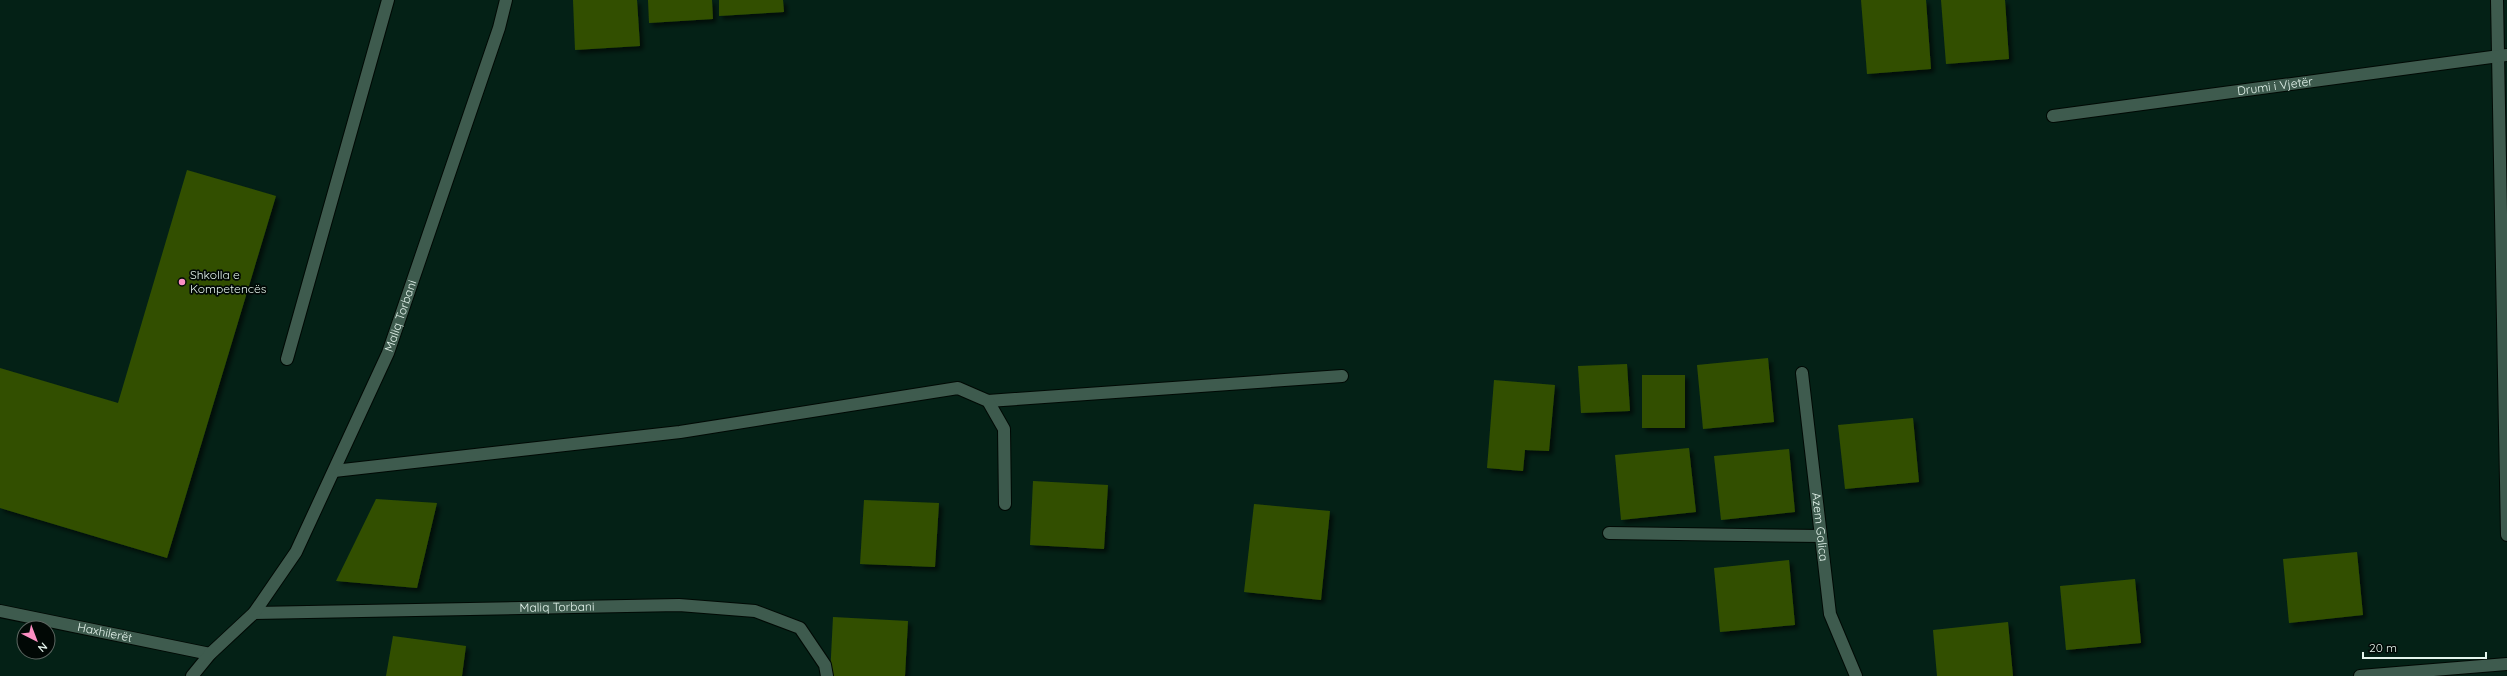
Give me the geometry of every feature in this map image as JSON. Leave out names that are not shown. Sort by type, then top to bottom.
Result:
[{"type":"street","points":[[287,359],[388,0]]},
{"type":"street","name":"Maliq Torbani","points":[[192,676],[210,654],[254,613],[296,552],[334,471],[388,353],[498,28],[506,0]]},
{"type":"street","points":[[2497,0],[2503,56],[2507,535]]},
{"type":"street","name":"Drumi i Vjetër","points":[[2053,116],[2503,56]]},
{"type":"street","name":"Azem Galica","points":[[1802,372],[1830,614],[1856,676]]},
{"type":"street","points":[[334,471],[680,432],[958,388],[988,401],[1342,376]]},
{"type":"street","points":[[988,401],[1004,429],[1005,504]]},
{"type":"street","points":[[1609,533],[1821,536]]},
{"type":"street","name":"Maliq Torbani","points":[[254,613],[679,605],[755,611],[800,628],[825,664],[827,676]]},
{"type":"street","name":"Haxhilerët","points":[[0,612],[210,654]]},
{"type":"street","points":[[2360,676],[2507,664]]},
{"type":"building","points":[[573,0],[637,0],[640,46],[575,50]]},
{"type":"building","points":[[648,0],[712,0],[713,19],[649,23]]},
{"type":"building","points":[[719,0],[783,0],[784,12],[719,16]]},
{"type":"building","points":[[1861,0],[1926,0],[1931,69],[1867,74]]},
{"type":"building","points":[[1941,0],[2005,0],[2009,59],[1946,64]]},
{"type":"building","points":[[187,170],[276,196],[167,558],[0,508],[0,368],[118,403]]},
{"type":"building","points":[[1768,358],[1774,422],[1703,429],[1697,365]]},
{"type":"building","points":[[1627,364],[1630,411],[1581,413],[1578,366]]},
{"type":"building","points":[[1642,375],[1685,375],[1685,428],[1642,428]]},
{"type":"building","points":[[1494,380],[1555,385],[1549,451],[1525,450],[1523,471],[1487,468]]},
{"type":"building","points":[[1913,418],[1919,482],[1845,489],[1838,425]]},
{"type":"building","points":[[1689,448],[1696,512],[1621,520],[1615,455]]},
{"type":"building","points":[[1789,449],[1795,512],[1721,520],[1714,456]]},
{"type":"building","points":[[1033,481],[1108,485],[1104,549],[1030,545]]},
{"type":"building","points":[[376,499],[437,503],[417,588],[336,581]]},
{"type":"building","points":[[864,500],[939,503],[935,567],[860,564]]},
{"type":"building","points":[[1254,504],[1330,511],[1321,600],[1244,592]]},
{"type":"building","points":[[2357,552],[2363,615],[2289,623],[2283,559]]},
{"type":"building","points":[[1789,560],[1795,625],[1720,632],[1714,568]]},
{"type":"building","points":[[2135,579],[2141,643],[2066,650],[2060,586]]},
{"type":"building","points":[[833,617],[908,621],[905,676],[830,676]]},
{"type":"building","points":[[2008,622],[2013,676],[1937,676],[1933,630]]},
{"type":"building","points":[[393,636],[466,646],[462,676],[386,676]]},
{"type":"place","name":"Shkolla e Kompetencës","points":[[182,282]]}]
